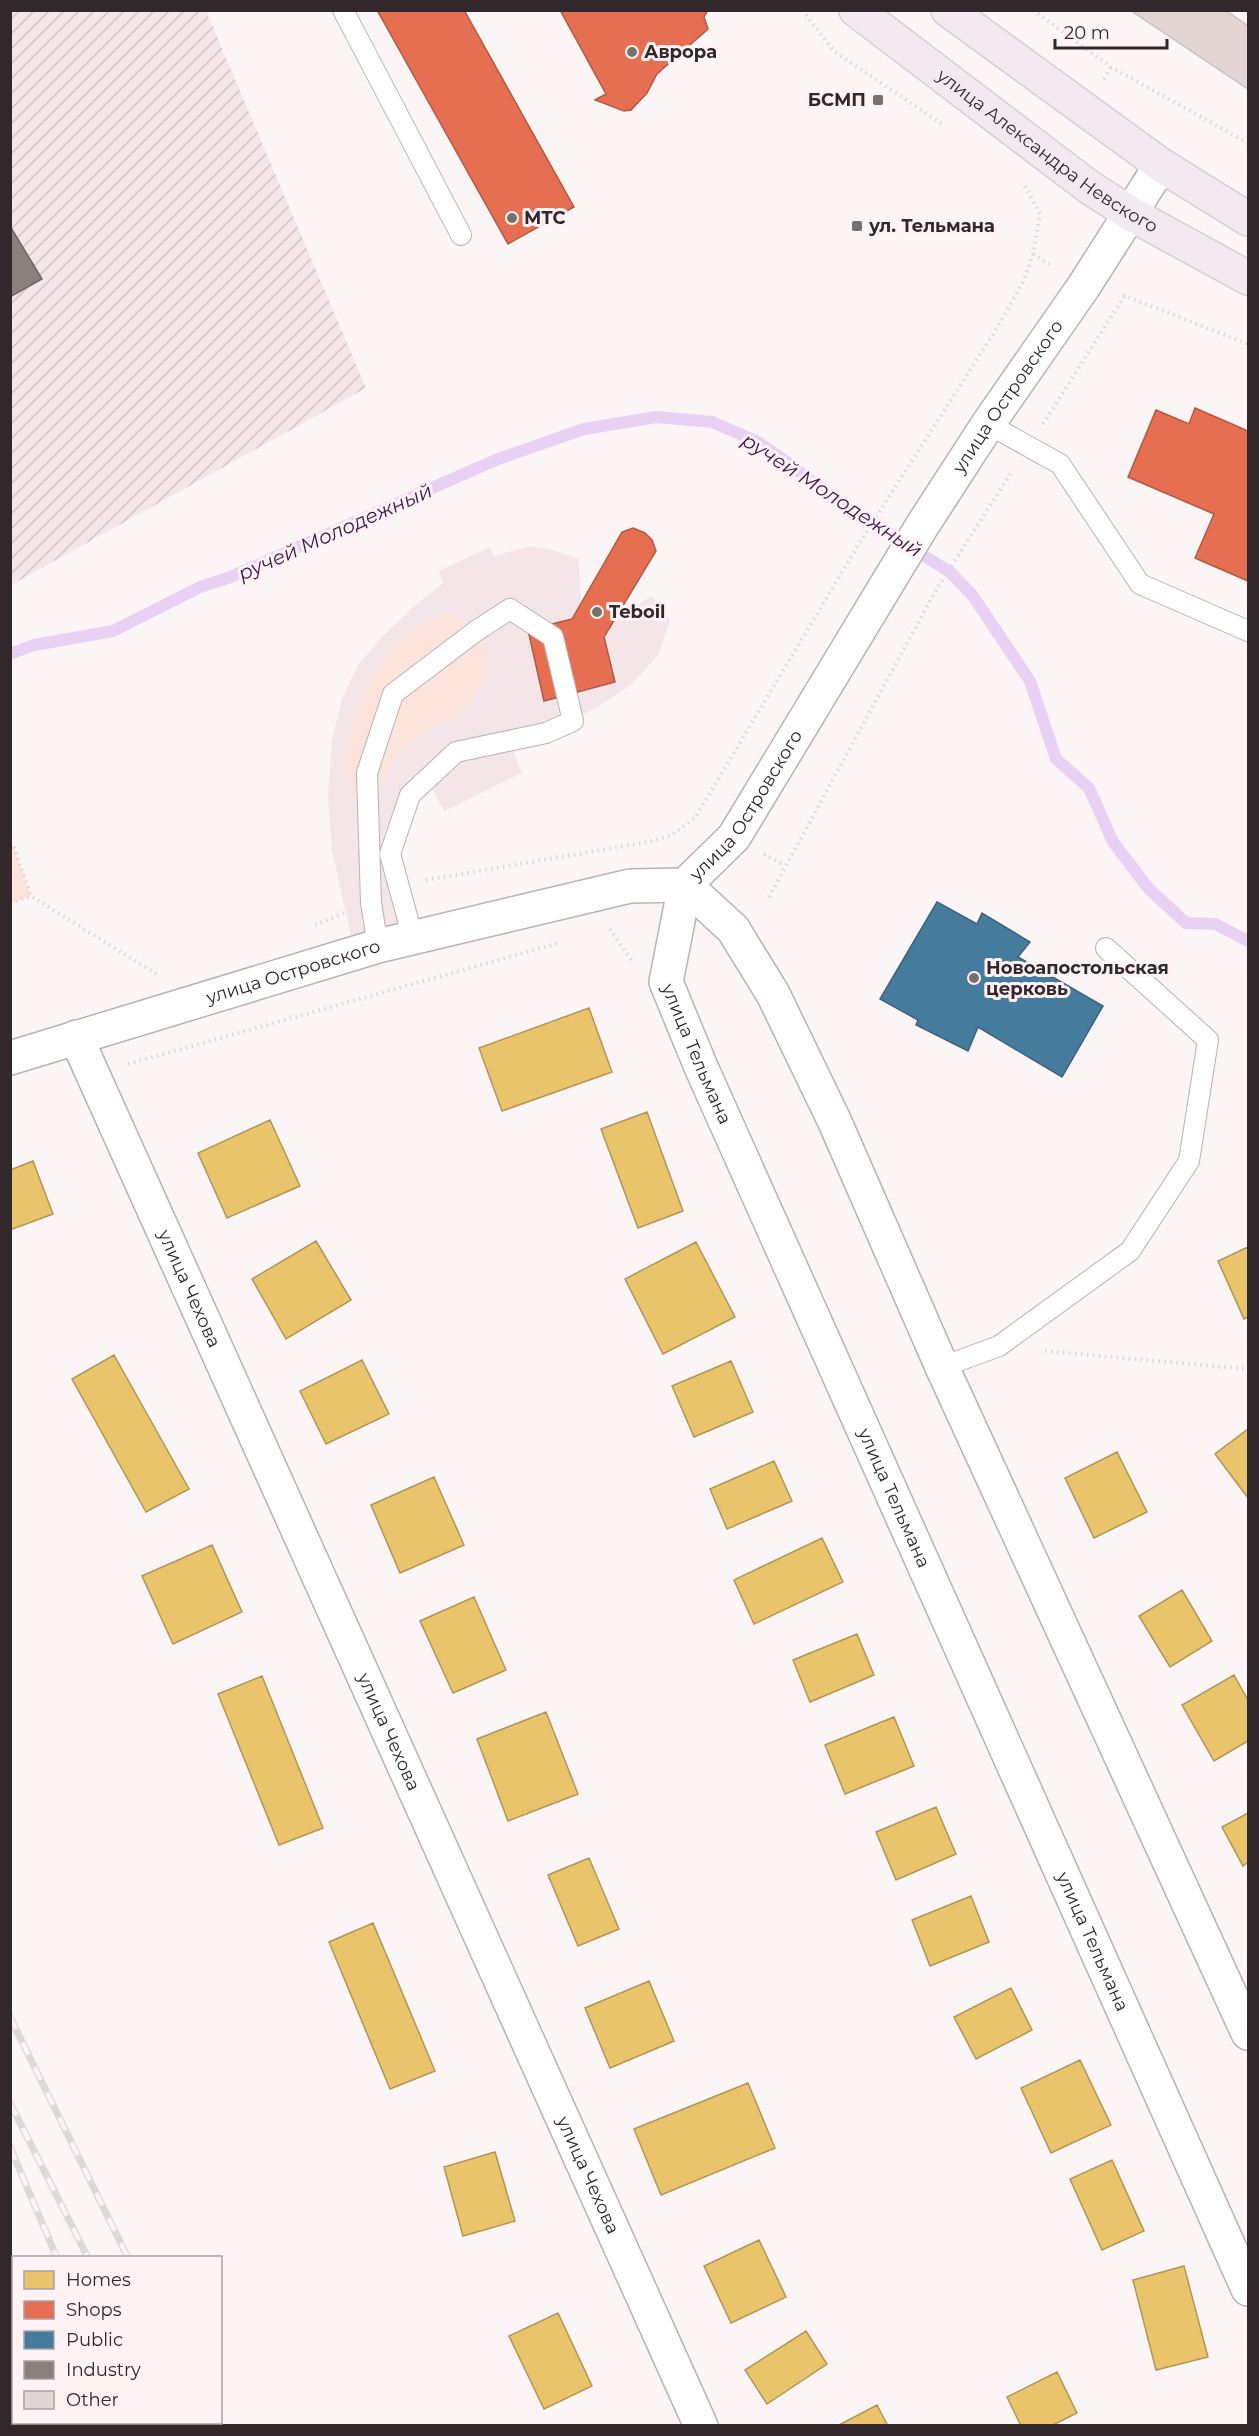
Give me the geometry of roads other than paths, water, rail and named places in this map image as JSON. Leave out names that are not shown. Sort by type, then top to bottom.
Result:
[{"type":"main road","name":"улица Александра Невского","points":[[856,10],[1048,157],[1131,214],[1248,278]]},
{"type":"main road","points":[[948,10],[1161,165],[1248,219]]},
{"type":"main road","name":"улица Островского","points":[[10,1058],[378,946],[630,886],[685,885],[734,837],[897,565],[988,424],[1084,286],[1161,165]]},
{"type":"main road","points":[[685,885],[733,929],[773,994],[834,1120],[942,1367],[1248,2033]]},
{"type":"main road","name":"улица Тельмана","points":[[685,885],[666,982],[701,1067],[1248,2289]]},
{"type":"main road","name":"улица Чехова","points":[[76,1037],[701,2426]]},
{"type":"lane","points":[[343,10],[461,235]]},
{"type":"lane","points":[[988,424],[1060,464],[1140,584],[1248,631]]},
{"type":"lane","points":[[378,946],[371,903],[367,773],[393,694],[476,631],[510,609],[553,637],[573,721],[546,733],[456,752],[410,795],[390,855],[412,938]]},
{"type":"lane","points":[[942,1367],[999,1346],[1130,1251],[1189,1161],[1208,1040],[1106,948]]},
{"type":"waterway","name":"ручей Молодежный","points":[[10,654],[34,645],[113,631],[200,587],[228,578],[498,459],[584,429],[656,417],[712,422],[756,441],[794,467],[833,499],[950,572],[973,596],[1030,681],[1056,759],[1089,788],[1113,842],[1149,889],[1186,923],[1215,924],[1248,941]]},
{"type":"railway","points":[[10,2017],[127,2256]]},
{"type":"railway","points":[[10,2103],[87,2256]]},
{"type":"railway","points":[[10,2147],[56,2256]]},
{"type":"place","name":"Аврора","points":[[632,52]]},
{"type":"place","name":"БСМП","points":[[878,100]]},
{"type":"place","name":"МТС","points":[[512,218]]},
{"type":"place","name":"ул. Тельмана","points":[[857,226]]},
{"type":"place","name":"Teboil","points":[[597,612]]},
{"type":"place","name":"Новоапостольская церковь","points":[[974,978]]}]
